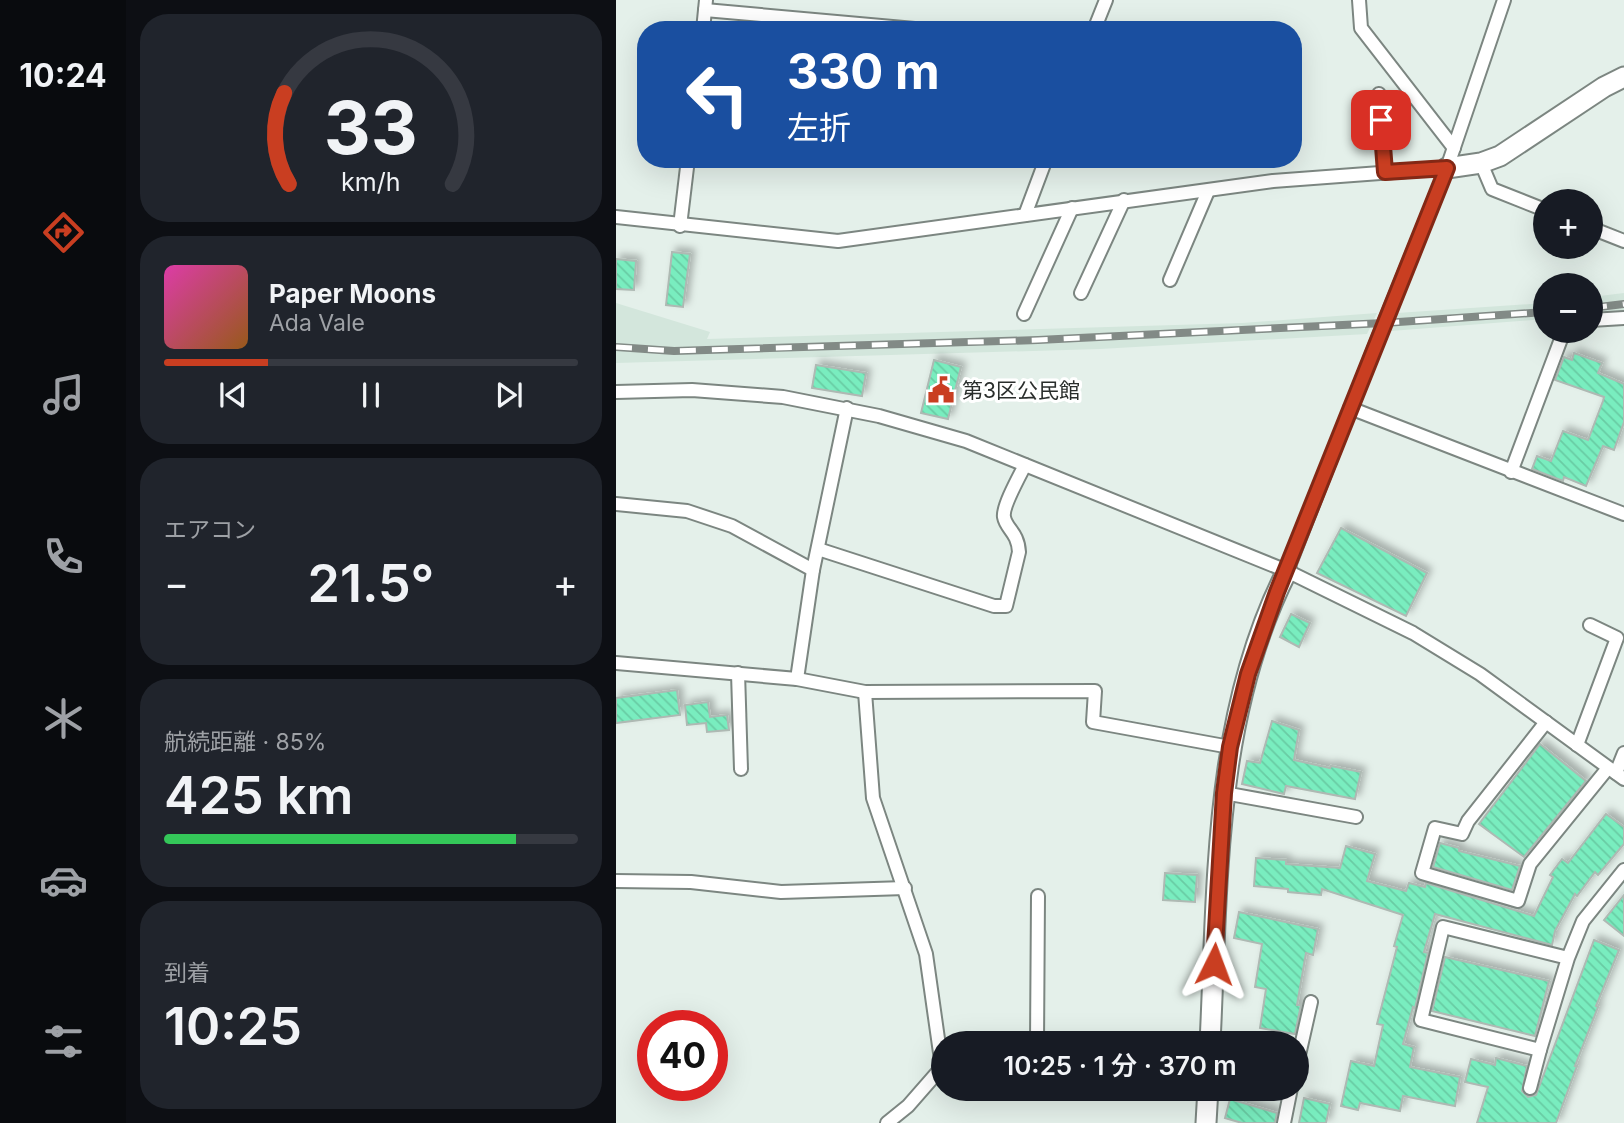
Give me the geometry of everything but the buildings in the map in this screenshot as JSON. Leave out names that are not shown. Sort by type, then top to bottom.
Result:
[{"type":"street","points":[[1098,21],[1106,0]]},
{"type":"street","points":[[1359,0],[1361,27],[1454,148]]},
{"type":"street","points":[[1211,1031],[1224,793],[1230,747],[1248,674],[1260,636],[1447,168],[1504,0]]},
{"type":"street","points":[[705,5],[846,21]]},
{"type":"street","points":[[616,217],[838,242],[1273,181],[1447,168],[1481,163],[1500,156],[1604,87],[1624,77]]},
{"type":"street","points":[[1379,94],[1385,172]]},
{"type":"street","points":[[1481,163],[1492,189],[1533,205]]},
{"type":"street","points":[[680,226],[687,168]]},
{"type":"street","points":[[1025,215],[1043,168]]},
{"type":"street","points":[[1170,280],[1208,191]]},
{"type":"street","points":[[1081,293],[1124,200]]},
{"type":"street","points":[[1024,314],[1072,208]]},
{"type":"street","points":[[1603,233],[1624,241]]},
{"type":"street","points":[[1603,319],[1624,318]]},
{"type":"street","points":[[1511,472],[1559,343]]},
{"type":"street","points":[[616,392],[692,390],[783,397],[847,408],[920,426],[966,441],[1287,571],[1413,633],[1479,674],[1616,774]]},
{"type":"street","points":[[797,679],[813,570],[847,408]]},
{"type":"street","points":[[1350,408],[1624,514]]},
{"type":"street","points":[[818,549],[994,606],[1006,606],[1019,543],[1004,512],[1025,465]]},
{"type":"street","points":[[616,504],[687,511],[721,522],[813,570]]},
{"type":"street","points":[[1577,745],[1617,638],[1590,625]]},
{"type":"street","points":[[616,663],[797,679],[865,692],[1095,691],[1093,722],[1230,747]]},
{"type":"street","points":[[738,673],[741,769]]},
{"type":"street","points":[[865,692],[873,798],[926,954],[938,1031]]},
{"type":"street","points":[[1546,722],[1468,821],[1462,835],[1435,828],[1422,873],[1518,901],[1530,864],[1616,774],[1624,753]]},
{"type":"street","points":[[1224,793],[1356,817]]},
{"type":"street","points":[[1530,1088],[1568,958],[1583,921],[1624,870]]},
{"type":"street","points":[[616,881],[691,882],[781,892],[905,888]]},
{"type":"street","points":[[1037,1031],[1038,897]]},
{"type":"street","points":[[1540,1050],[1421,1020],[1443,928],[1568,958]]},
{"type":"street","points":[[1304,1031],[1311,1002]]},
{"type":"street","points":[[887,1123],[908,1106],[931,1080]]},
{"type":"street","points":[[1206,1123],[1207,1101]]},
{"type":"street","points":[[1284,1123],[1288,1101]]},
{"type":"shaded area","points":[[1624,293],[1624,311],[1603,314],[1603,296]]},
{"type":"shaded area","points":[[616,303],[710,332],[707,339],[1242,323],[1377,313],[1367,334],[1100,349],[616,363]]},
{"type":"shaded area","points":[[1533,304],[1533,320],[1391,331],[1397,313]]},
{"type":"railway","points":[[1603,307],[1624,304]]},
{"type":"railway","points":[[616,347],[674,351],[1038,340],[1533,313]]},
{"type":"place","name":"第3区公民館","points":[[941,390]]},
{"type":"route","points":[[1214,964],[1224,793],[1230,747],[1248,674],[1277,592],[1447,168],[1385,172],[1381,120]]}]
